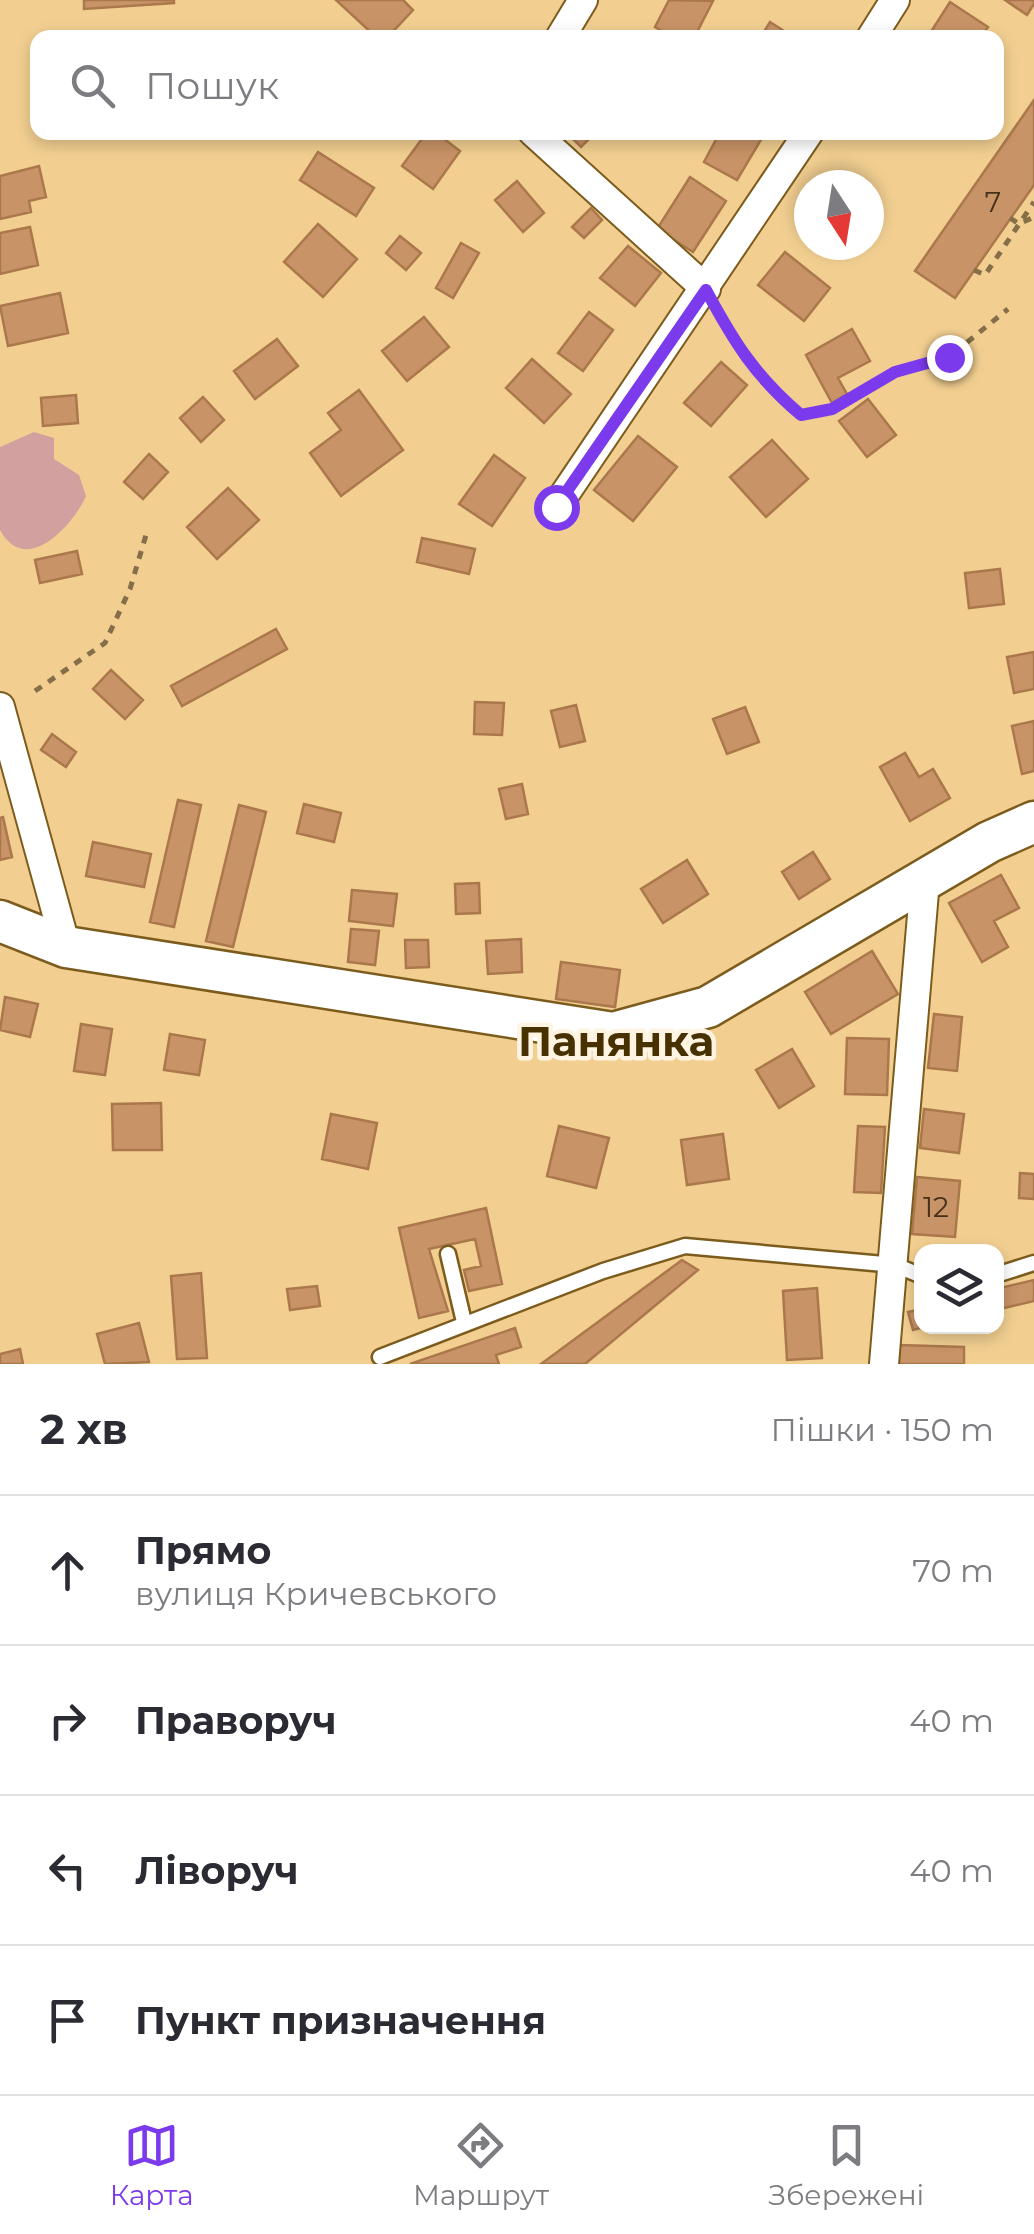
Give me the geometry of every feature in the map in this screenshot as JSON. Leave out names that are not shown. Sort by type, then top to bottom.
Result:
[{"type":"main road","points":[[0,921],[66,947],[613,1033],[708,1007],[925,880],[1034,822]]},
{"type":"street","points":[[565,30],[583,0]]},
{"type":"street","points":[[876,30],[895,0]]},
{"type":"street","points":[[542,140],[706,290]]},
{"type":"street","points":[[556,507],[804,140]]},
{"type":"street","points":[[0,708],[66,947]]},
{"type":"street","points":[[884,1364],[925,880]]},
{"type":"lane","points":[[380,1357],[464,1322],[685,1246],[895,1265],[914,1273]]},
{"type":"lane","points":[[448,1254],[464,1322]]},
{"type":"lane","points":[[1004,1272],[1034,1263]]},
{"type":"path","points":[[974,270],[985,274],[1034,202]]},
{"type":"path","points":[[1019,224],[1034,217]]},
{"type":"path","points":[[1010,218],[1019,224]]},
{"type":"path","points":[[706,290],[735,344],[763,383],[801,415],[832,409],[895,372],[949,357],[1008,310]]},
{"type":"path","points":[[36,691],[105,642],[130,589],[146,534]]},
{"type":"shaded area","points":[[34,432],[54,438],[54,459],[79,475],[86,496],[60,532],[35,548],[23,549],[11,543],[0,530],[0,447]]},
{"type":"building","points":[[84,0],[174,0],[174,3],[84,9]]},
{"type":"building","points":[[336,0],[403,0],[413,10],[394,30],[368,30]]},
{"type":"building","points":[[669,0],[713,1],[698,30],[655,27]]},
{"type":"building","points":[[1005,0],[1034,0],[1034,4],[1027,15]]},
{"type":"building","points":[[950,2],[988,27],[986,30],[932,30]]},
{"type":"building","points":[[770,22],[782,30],[765,30]]},
{"type":"building","points":[[1034,100],[1034,185],[955,298],[915,271]]},
{"type":"building","points":[[421,140],[446,140],[460,151],[433,189],[402,166]]},
{"type":"building","points":[[716,140],[761,140],[737,180],[704,162]]},
{"type":"building","points":[[318,152],[374,188],[356,216],[300,180]]},
{"type":"building","points":[[39,166],[46,197],[29,201],[31,212],[0,219],[0,176]]},
{"type":"building","points":[[690,177],[726,201],[693,252],[657,229]]},
{"type":"building","points":[[517,181],[544,213],[523,232],[495,200]]},
{"type":"building","points":[[591,208],[602,220],[584,238],[572,227]]},
{"type":"building","points":[[318,224],[357,259],[323,297],[284,262]]},
{"type":"building","points":[[30,227],[38,265],[0,274],[0,233]]},
{"type":"building","points":[[400,236],[421,253],[406,270],[386,253]]},
{"type":"building","points":[[461,243],[479,253],[453,298],[436,288]]},
{"type":"building","points":[[628,246],[661,273],[635,306],[600,278]]},
{"type":"building","points":[[785,252],[830,288],[804,321],[758,285]]},
{"type":"building","points":[[60,293],[68,333],[8,346],[0,306]]},
{"type":"building","points":[[589,312],[613,330],[583,371],[558,353]]},
{"type":"building","points":[[424,317],[449,347],[407,381],[382,351]]},
{"type":"building","points":[[852,329],[870,361],[838,378],[847,394],[832,403],[806,355]]},
{"type":"building","points":[[277,339],[298,366],[255,399],[234,371]]},
{"type":"building","points":[[532,359],[571,394],[544,423],[506,388]]},
{"type":"building","points":[[721,362],[747,385],[711,426],[684,403]]},
{"type":"building","points":[[359,390],[403,450],[341,496],[310,453],[341,430],[328,413]]},
{"type":"building","points":[[76,395],[78,423],[43,426],[41,398]]},
{"type":"building","points":[[203,397],[224,420],[201,442],[180,418]]},
{"type":"building","points":[[868,399],[896,435],[867,457],[839,421]]},
{"type":"building","points":[[638,436],[677,467],[633,521],[594,490]]},
{"type":"building","points":[[772,440],[808,479],[766,517],[730,477]]},
{"type":"building","points":[[149,454],[168,472],[143,499],[124,482]]},
{"type":"building","points":[[494,455],[525,478],[492,526],[459,504]]},
{"type":"building","points":[[228,488],[259,520],[217,559],[187,527]]},
{"type":"building","points":[[422,538],[475,549],[469,574],[417,562]]},
{"type":"building","points":[[77,551],[82,574],[40,583],[35,560]]},
{"type":"building","points":[[1000,569],[1004,604],[969,608],[965,573]]},
{"type":"building","points":[[276,629],[287,649],[182,706],[171,686]]},
{"type":"building","points":[[1034,652],[1034,689],[1014,693],[1007,657]]},
{"type":"building","points":[[111,670],[143,700],[125,719],[93,689]]},
{"type":"building","points":[[475,702],[504,703],[502,735],[474,734]]},
{"type":"building","points":[[576,705],[585,741],[560,747],[551,711]]},
{"type":"building","points":[[745,707],[759,742],[727,754],[713,719]]},
{"type":"building","points":[[1034,721],[1034,771],[1022,774],[1012,726]]},
{"type":"building","points":[[52,734],[76,752],[66,767],[41,750]]},
{"type":"building","points":[[905,753],[919,777],[933,769],[950,798],[910,821],[880,767]]},
{"type":"building","points":[[522,784],[528,814],[506,819],[499,789]]},
{"type":"building","points":[[178,800],[201,805],[174,927],[150,922]]},
{"type":"building","points":[[304,804],[341,813],[334,842],[297,833]]},
{"type":"building","points":[[239,805],[266,812],[233,947],[206,941]]},
{"type":"building","points":[[3,817],[12,857],[0,860],[0,818]]},
{"type":"building","points":[[93,842],[151,854],[144,887],[86,876]]},
{"type":"building","points":[[813,852],[830,879],[799,899],[782,872]]},
{"type":"building","points":[[687,860],[708,894],[663,923],[641,889]]},
{"type":"building","points":[[1001,875],[1019,908],[994,921],[1008,947],[982,962],[949,903]]},
{"type":"building","points":[[479,883],[480,913],[456,914],[455,884]]},
{"type":"building","points":[[352,890],[397,894],[393,926],[349,921]]},
{"type":"building","points":[[351,929],[379,931],[375,965],[348,962]]},
{"type":"building","points":[[521,939],[522,972],[488,974],[486,941]]},
{"type":"building","points":[[405,940],[428,940],[429,967],[406,968]]},
{"type":"building","points":[[872,951],[898,994],[831,1034],[805,992]]},
{"type":"building","points":[[561,962],[620,970],[615,1007],[556,999]]},
{"type":"building","points":[[5,997],[38,1004],[30,1037],[0,1030]]},
{"type":"building","points":[[934,1014],[962,1017],[957,1071],[928,1068]]},
{"type":"building","points":[[81,1024],[112,1029],[105,1075],[74,1071]]},
{"type":"building","points":[[170,1034],[205,1040],[199,1075],[164,1070]]},
{"type":"building","points":[[847,1038],[889,1039],[887,1095],[845,1094]]},
{"type":"building","points":[[792,1049],[814,1086],[779,1108],[756,1070]]},
{"type":"building","points":[[161,1103],[162,1150],[113,1150],[112,1104]]},
{"type":"building","points":[[924,1109],[964,1114],[959,1153],[920,1148]]},
{"type":"building","points":[[331,1114],[377,1123],[368,1169],[322,1159]]},
{"type":"building","points":[[559,1126],[609,1138],[596,1188],[547,1176]]},
{"type":"building","points":[[858,1126],[885,1127],[881,1193],[854,1192]]},
{"type":"building","points":[[723,1134],[729,1179],[687,1185],[681,1140]]},
{"type":"building","points":[[1020,1173],[1034,1174],[1034,1199],[1019,1198]]},
{"type":"building","points":[[917,1177],[960,1181],[955,1237],[912,1234]]},
{"type":"building","points":[[486,1208],[502,1284],[469,1291],[464,1270],[481,1266],[475,1239],[429,1249],[448,1311],[419,1318],[399,1228]]},
{"type":"building","points":[[682,1260],[698,1270],[585,1364],[541,1364]]},
{"type":"building","points":[[201,1273],[207,1358],[177,1359],[171,1276]]},
{"type":"building","points":[[1034,1280],[1034,1301],[1004,1308],[1004,1287]]},
{"type":"building","points":[[317,1286],[320,1306],[290,1310],[287,1289]]},
{"type":"building","points":[[817,1288],[822,1358],[787,1360],[783,1291]]},
{"type":"building","points":[[914,1311],[914,1330],[913,1330],[908,1312]]},
{"type":"building","points":[[139,1323],[149,1362],[105,1364],[97,1334]]},
{"type":"building","points":[[515,1328],[521,1347],[496,1355],[499,1364],[410,1364]]},
{"type":"building","points":[[899,1345],[964,1347],[964,1364],[899,1364]]},
{"type":"building","points":[[20,1349],[23,1364],[0,1364],[0,1354]]},
{"type":"district","name":"Панянка","points":[[616,1041]]},
{"type":"route","points":[[556,507],[706,290],[735,344],[763,383],[801,415],[832,409],[895,372],[949,357]]}]
